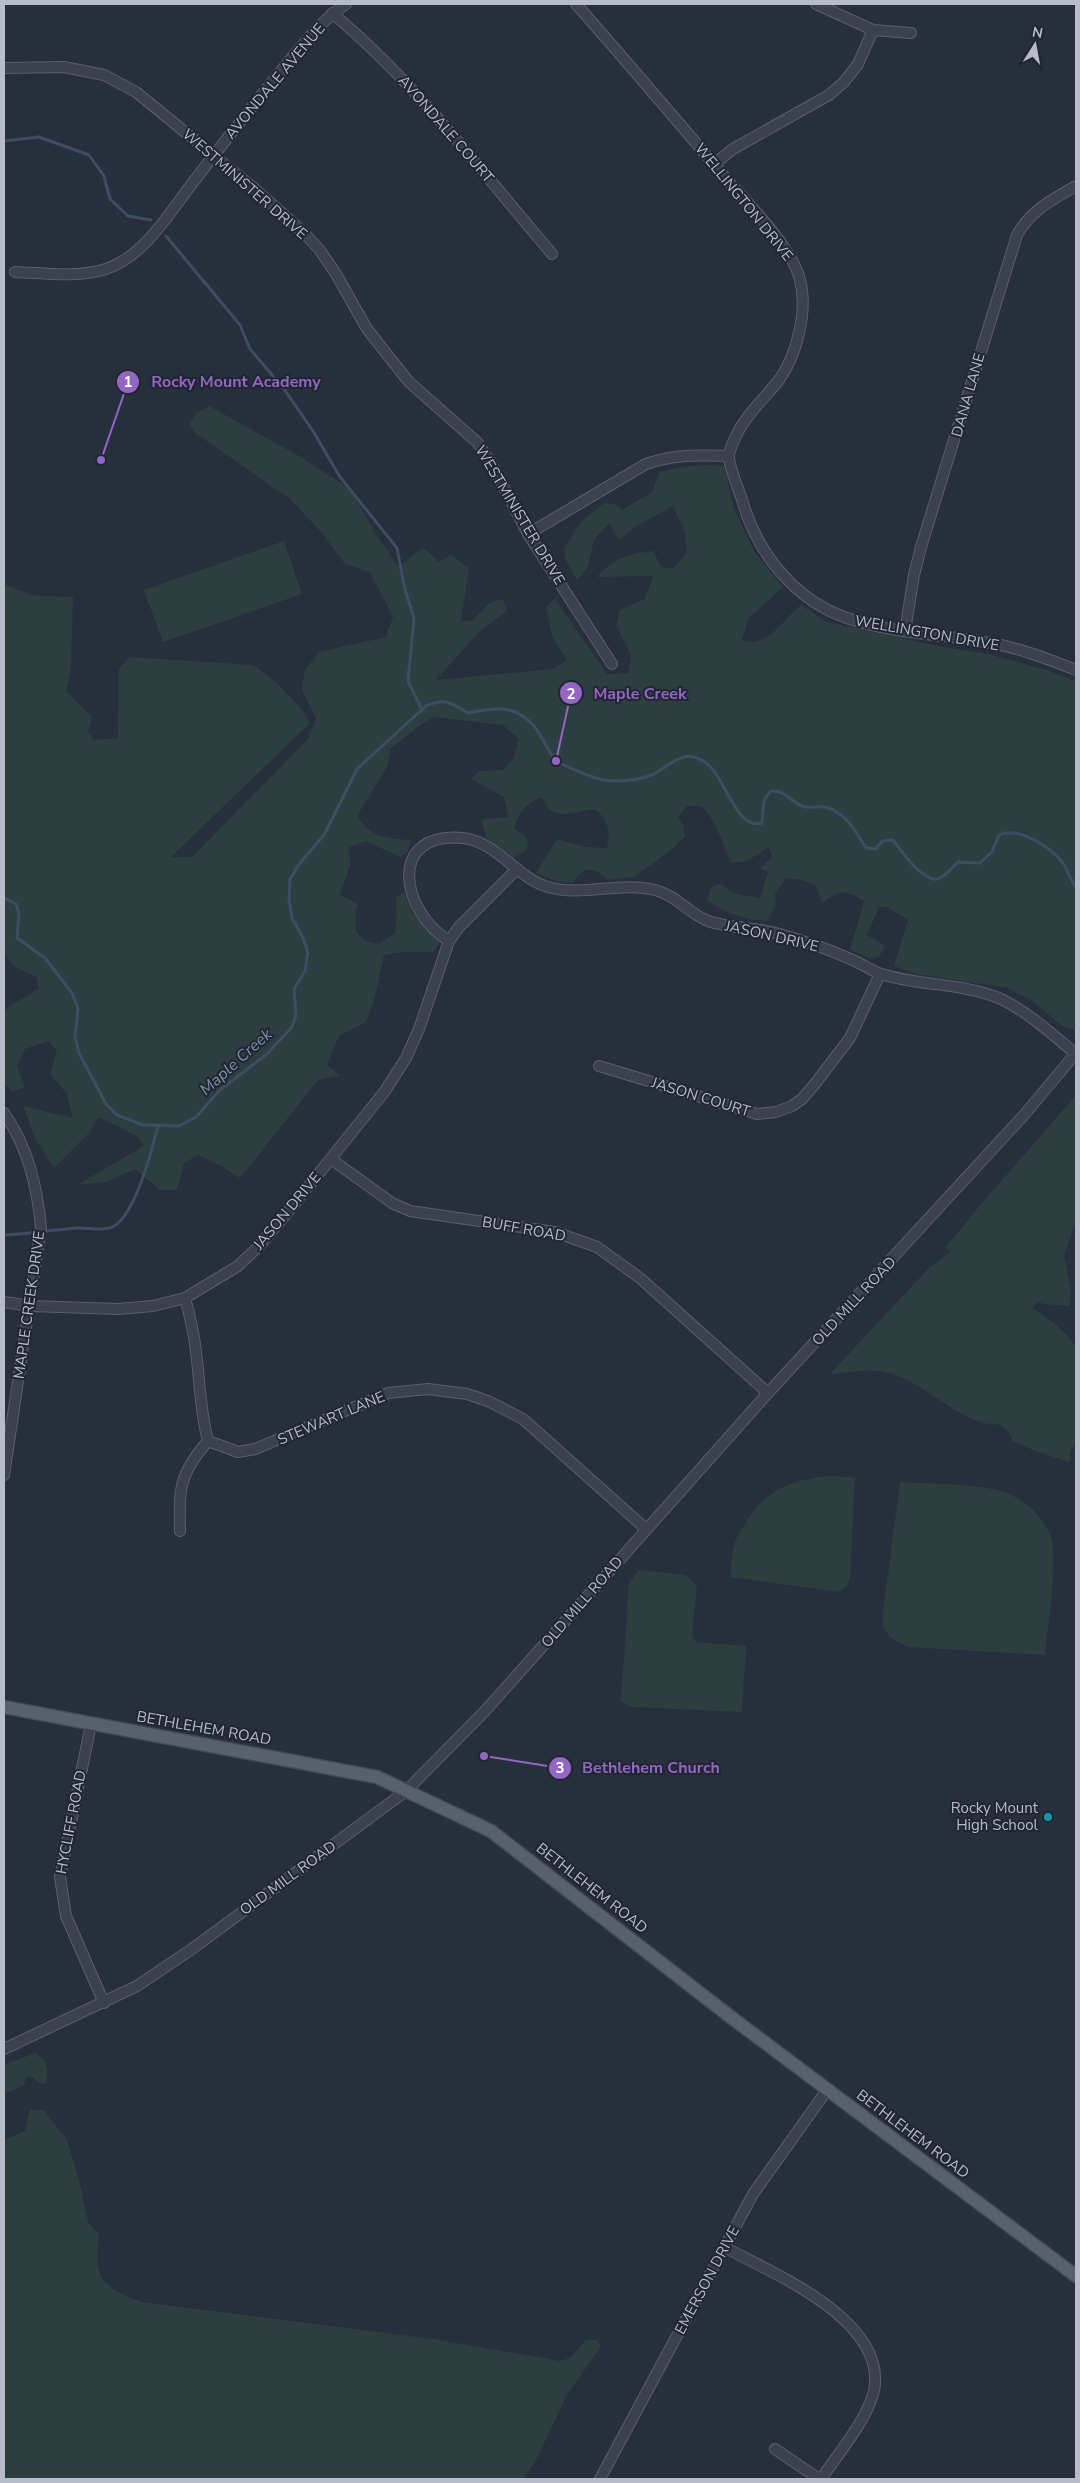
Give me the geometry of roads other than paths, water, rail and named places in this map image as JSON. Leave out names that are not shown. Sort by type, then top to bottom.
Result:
[{"type":"main road","name":"BETHLEHEM ROAD","points":[[4,1707],[377,1777],[492,1831],[827,2090],[1076,2276]]},
{"type":"street","name":"AVONDALE AVENUE","points":[[15,272],[84,273],[105,269],[130,257],[163,222],[313,32],[332,13],[346,4]]},
{"type":"street","name":"WELLINGTON DRIVE","points":[[576,4],[714,164],[794,262],[803,292],[800,324],[788,362],[780,378],[738,431],[729,456],[746,515],[756,537],[779,571],[811,600],[848,618],[905,632],[993,643],[1028,652],[1076,670]]},
{"type":"street","points":[[816,4],[873,30],[911,33]]},
{"type":"street","name":"AVONDALE COURT","points":[[332,13],[401,78],[494,183],[552,254]]},
{"type":"street","points":[[714,164],[734,149],[829,94],[844,82],[858,64],[873,30]]},
{"type":"street","name":"WESTMINISTER DRIVE","points":[[4,68],[64,68],[104,75],[136,92],[282,212],[319,249],[336,274],[367,329],[409,382],[478,443],[528,534],[612,664]]},
{"type":"street","name":"DANA LANE","points":[[905,632],[914,575],[921,547],[1016,235],[1024,222],[1032,214],[1076,186]]},
{"type":"street","points":[[528,534],[646,464],[667,457],[687,455],[729,456]]},
{"type":"street","name":"JASON DRIVE","points":[[449,941],[427,924],[413,898],[409,868],[414,854],[423,845],[434,840],[447,838],[472,840],[499,853],[517,869],[549,887],[566,889],[644,888],[658,890],[706,920],[764,931],[832,950],[880,974],[982,993],[999,998],[1018,1009],[1076,1053]]},
{"type":"street","name":"JASON DRIVE","points":[[4,1302],[30,1306],[118,1310],[153,1306],[184,1298],[238,1266],[259,1246],[385,1091],[406,1058],[430,1000],[449,941],[459,927],[517,869]]},
{"type":"street","name":"JASON COURT","points":[[599,1066],[757,1114],[776,1112],[802,1099],[836,1057],[862,1017],[880,974]]},
{"type":"street","name":"OLD MILL ROAD","points":[[4,2049],[104,2004],[137,1986],[192,1949],[406,1791],[485,1711],[768,1393],[1024,1115],[1076,1053]]},
{"type":"street","name":"MAPLE CREEK DRIVE","points":[[4,1113],[25,1151],[37,1194],[40,1236],[4,1475]]},
{"type":"street","name":"BUFF ROAD","points":[[331,1158],[392,1203],[410,1211],[555,1232],[596,1248],[640,1278],[768,1393]]},
{"type":"street","points":[[180,1531],[181,1485],[188,1467],[208,1441],[199,1395],[192,1324],[184,1298]]},
{"type":"street","name":"STEWART LANE","points":[[208,1441],[238,1452],[255,1449],[388,1393],[428,1389],[467,1394],[488,1400],[523,1419],[646,1529]]},
{"type":"street","name":"HYCLIFF ROAD","points":[[91,1724],[60,1877],[66,1916],[104,2004]]},
{"type":"street","name":"EMERSON DRIVE","points":[[600,2479],[753,2194],[827,2090]]},
{"type":"street","points":[[724,2247],[810,2295],[838,2314],[861,2336],[869,2349],[874,2364],[874,2391],[867,2410],[820,2479],[775,2449]]},
{"type":"waterway","points":[[4,141],[39,137],[89,155],[104,176],[110,199],[128,216],[151,220]]},
{"type":"waterway","points":[[166,236],[240,325],[250,349],[284,389],[313,431],[340,477],[397,548],[405,590],[414,618],[408,681],[422,710]]},
{"type":"waterway","name":"Maple Creek","points":[[4,898],[16,904],[19,913],[17,938],[45,958],[72,993],[78,1008],[75,1037],[79,1053],[106,1104],[117,1115],[143,1125],[179,1126],[196,1117],[220,1090],[267,1054],[292,1027],[296,1015],[294,989],[305,971],[308,953],[303,938],[292,918],[289,900],[290,879],[300,863],[324,835],[357,769],[426,706],[433,703],[448,702],[468,713],[494,709],[510,710],[518,713],[535,728],[555,759],[574,770],[602,780],[622,781],[643,778],[683,757],[697,758],[713,770],[731,801],[745,819],[753,823],[762,823],[764,800],[771,791],[780,792],[802,806],[825,807],[839,813],[850,823],[866,848],[876,849],[882,841],[893,840],[914,866],[927,877],[934,879],[942,877],[958,862],[980,863],[992,852],[999,835],[1015,833],[1034,840],[1058,857],[1076,887]]},
{"type":"waterway","points":[[4,1235],[76,1228],[106,1229],[114,1226],[122,1219],[136,1195],[158,1126]]},
{"type":"place","name":"Rocky Mount Academy","points":[[101,460]]},
{"type":"place","name":"Maple Creek","points":[[556,761]]},
{"type":"place","name":"Bethlehem Church","points":[[484,1756]]},
{"type":"place","name":"Rocky Mount High School","points":[[1048,1817]]}]
